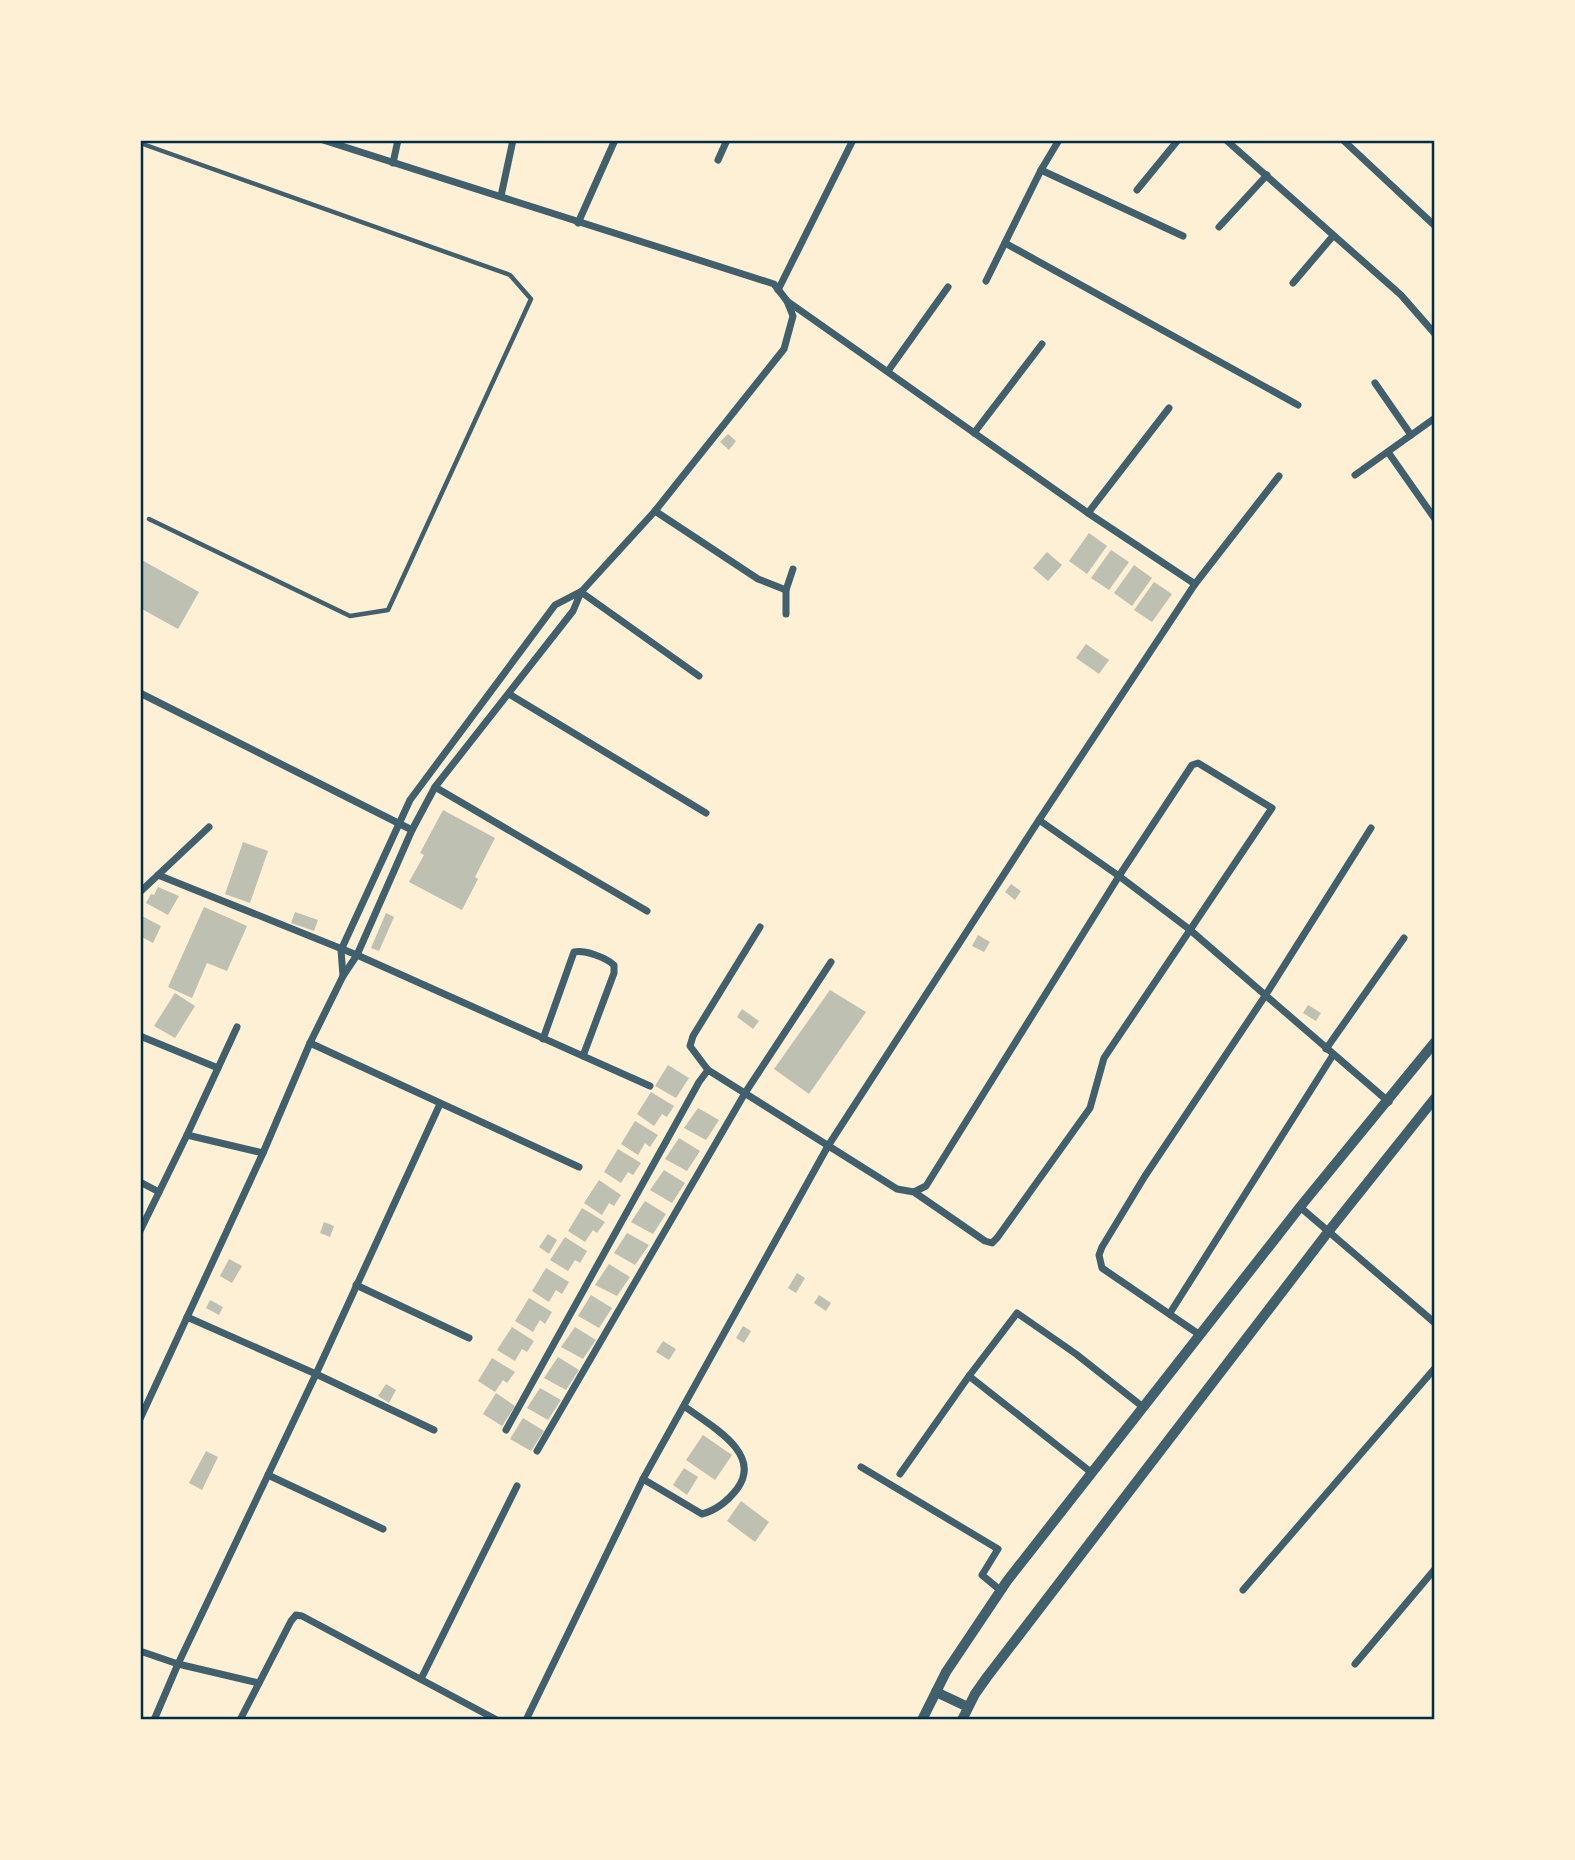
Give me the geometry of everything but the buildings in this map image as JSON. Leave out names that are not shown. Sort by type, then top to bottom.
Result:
[{"type":"street","points":[[323,140],[774,284],[787,301],[1088,513],[1195,584]]},
{"type":"street","points":[[393,163],[398,140]]},
{"type":"street","points":[[500,196],[513,140]]},
{"type":"street","points":[[578,223],[615,140]]},
{"type":"street","points":[[718,160],[727,140]]},
{"type":"street","points":[[778,290],[853,140]]},
{"type":"street","points":[[986,281],[1041,170],[1059,140]]},
{"type":"street","points":[[1136,190],[1178,140]]},
{"type":"street","points":[[1226,140],[1401,295],[1435,334]]},
{"type":"street","points":[[1343,140],[1435,226]]},
{"type":"street","points":[[1041,170],[1183,236]]},
{"type":"street","points":[[1219,226],[1268,175]]},
{"type":"street","points":[[1293,283],[1333,236]]},
{"type":"street","points":[[1005,243],[1298,405]]},
{"type":"street","points":[[888,371],[948,287]]},
{"type":"street","points":[[140,1419],[310,1043],[343,976],[357,955],[412,830],[435,787],[573,611],[581,592],[655,511],[785,349],[793,316],[787,301]]},
{"type":"street","points":[[974,433],[1042,344]]},
{"type":"street","points":[[1375,383],[1411,435]]},
{"type":"street","points":[[1088,513],[1169,408]]},
{"type":"street","points":[[1355,475],[1435,418]]},
{"type":"street","points":[[1388,452],[1435,519]]},
{"type":"street","points":[[527,1720],[643,1479],[828,1146],[1195,584],[1279,476]]},
{"type":"street","points":[[655,511],[758,579],[786,590]]},
{"type":"street","points":[[786,614],[786,590],[793,569]]},
{"type":"street","points":[[581,592],[699,676]]},
{"type":"street","points":[[343,976],[341,950],[410,800],[555,605],[581,592]]},
{"type":"street","points":[[140,693],[412,830]]},
{"type":"street","points":[[509,694],[706,813]]},
{"type":"street","points":[[761,927],[693,1036],[690,1046],[708,1070],[897,1189],[914,1192],[985,1241],[992,1243],[1090,1108],[1104,1058],[1272,808],[1198,763],[1192,765],[1119,876],[926,1186],[914,1192]]},
{"type":"street","points":[[435,787],[647,911]]},
{"type":"street","points":[[1039,820],[1189,929],[1389,1101]]},
{"type":"street","points":[[140,892],[209,827]]},
{"type":"street","points":[[1200,1335],[1102,1268],[1099,1255],[1145,1176],[1265,996],[1371,828]]},
{"type":"street","points":[[158,875],[357,955],[650,1086]]},
{"type":"street","points":[[1170,1313],[1329,1052],[1404,938]]},
{"type":"street","points":[[544,1038],[574,952],[580,951],[609,960],[614,965],[614,973],[583,1056]]},
{"type":"street","points":[[537,1451],[745,1093],[831,962]]},
{"type":"street","points":[[140,1231],[237,1027]]},
{"type":"street","points":[[140,1036],[218,1068]]},
{"type":"street","points":[[922,1720],[946,1672],[1000,1590],[1300,1207],[1435,1042]]},
{"type":"street","points":[[310,1043],[579,1167]]},
{"type":"street","points":[[506,1430],[708,1070]]},
{"type":"street","points":[[962,1720],[987,1677],[1328,1232],[1435,1098]]},
{"type":"street","points":[[154,1720],[440,1104]]},
{"type":"street","points":[[187,1135],[262,1153]]},
{"type":"street","points":[[140,1182],[159,1192]]},
{"type":"street","points":[[1300,1207],[1435,1322]]},
{"type":"street","points":[[356,1285],[469,1338]]},
{"type":"street","points":[[900,1474],[1017,1313],[1076,1354],[1143,1407]]},
{"type":"street","points":[[187,1317],[434,1430]]},
{"type":"street","points":[[1243,1590],[1435,1368]]},
{"type":"street","points":[[969,1376],[1092,1473]]},
{"type":"street","points":[[643,1479],[702,1514],[715,1511],[731,1497],[743,1481],[746,1466],[739,1450],[684,1406]]},
{"type":"street","points":[[861,1467],[998,1549],[982,1575],[1000,1590]]},
{"type":"street","points":[[268,1475],[383,1530]]},
{"type":"street","points":[[421,1679],[517,1486]]},
{"type":"street","points":[[1355,1664],[1435,1569]]},
{"type":"street","points":[[240,1720],[296,1615],[496,1720]]},
{"type":"street","points":[[140,1651],[178,1664],[258,1683]]},
{"type":"street","points":[[936,1692],[968,1707]]},
{"type":"lane","points":[[140,142],[510,275],[531,299],[388,610],[350,616],[149,519]]}]
